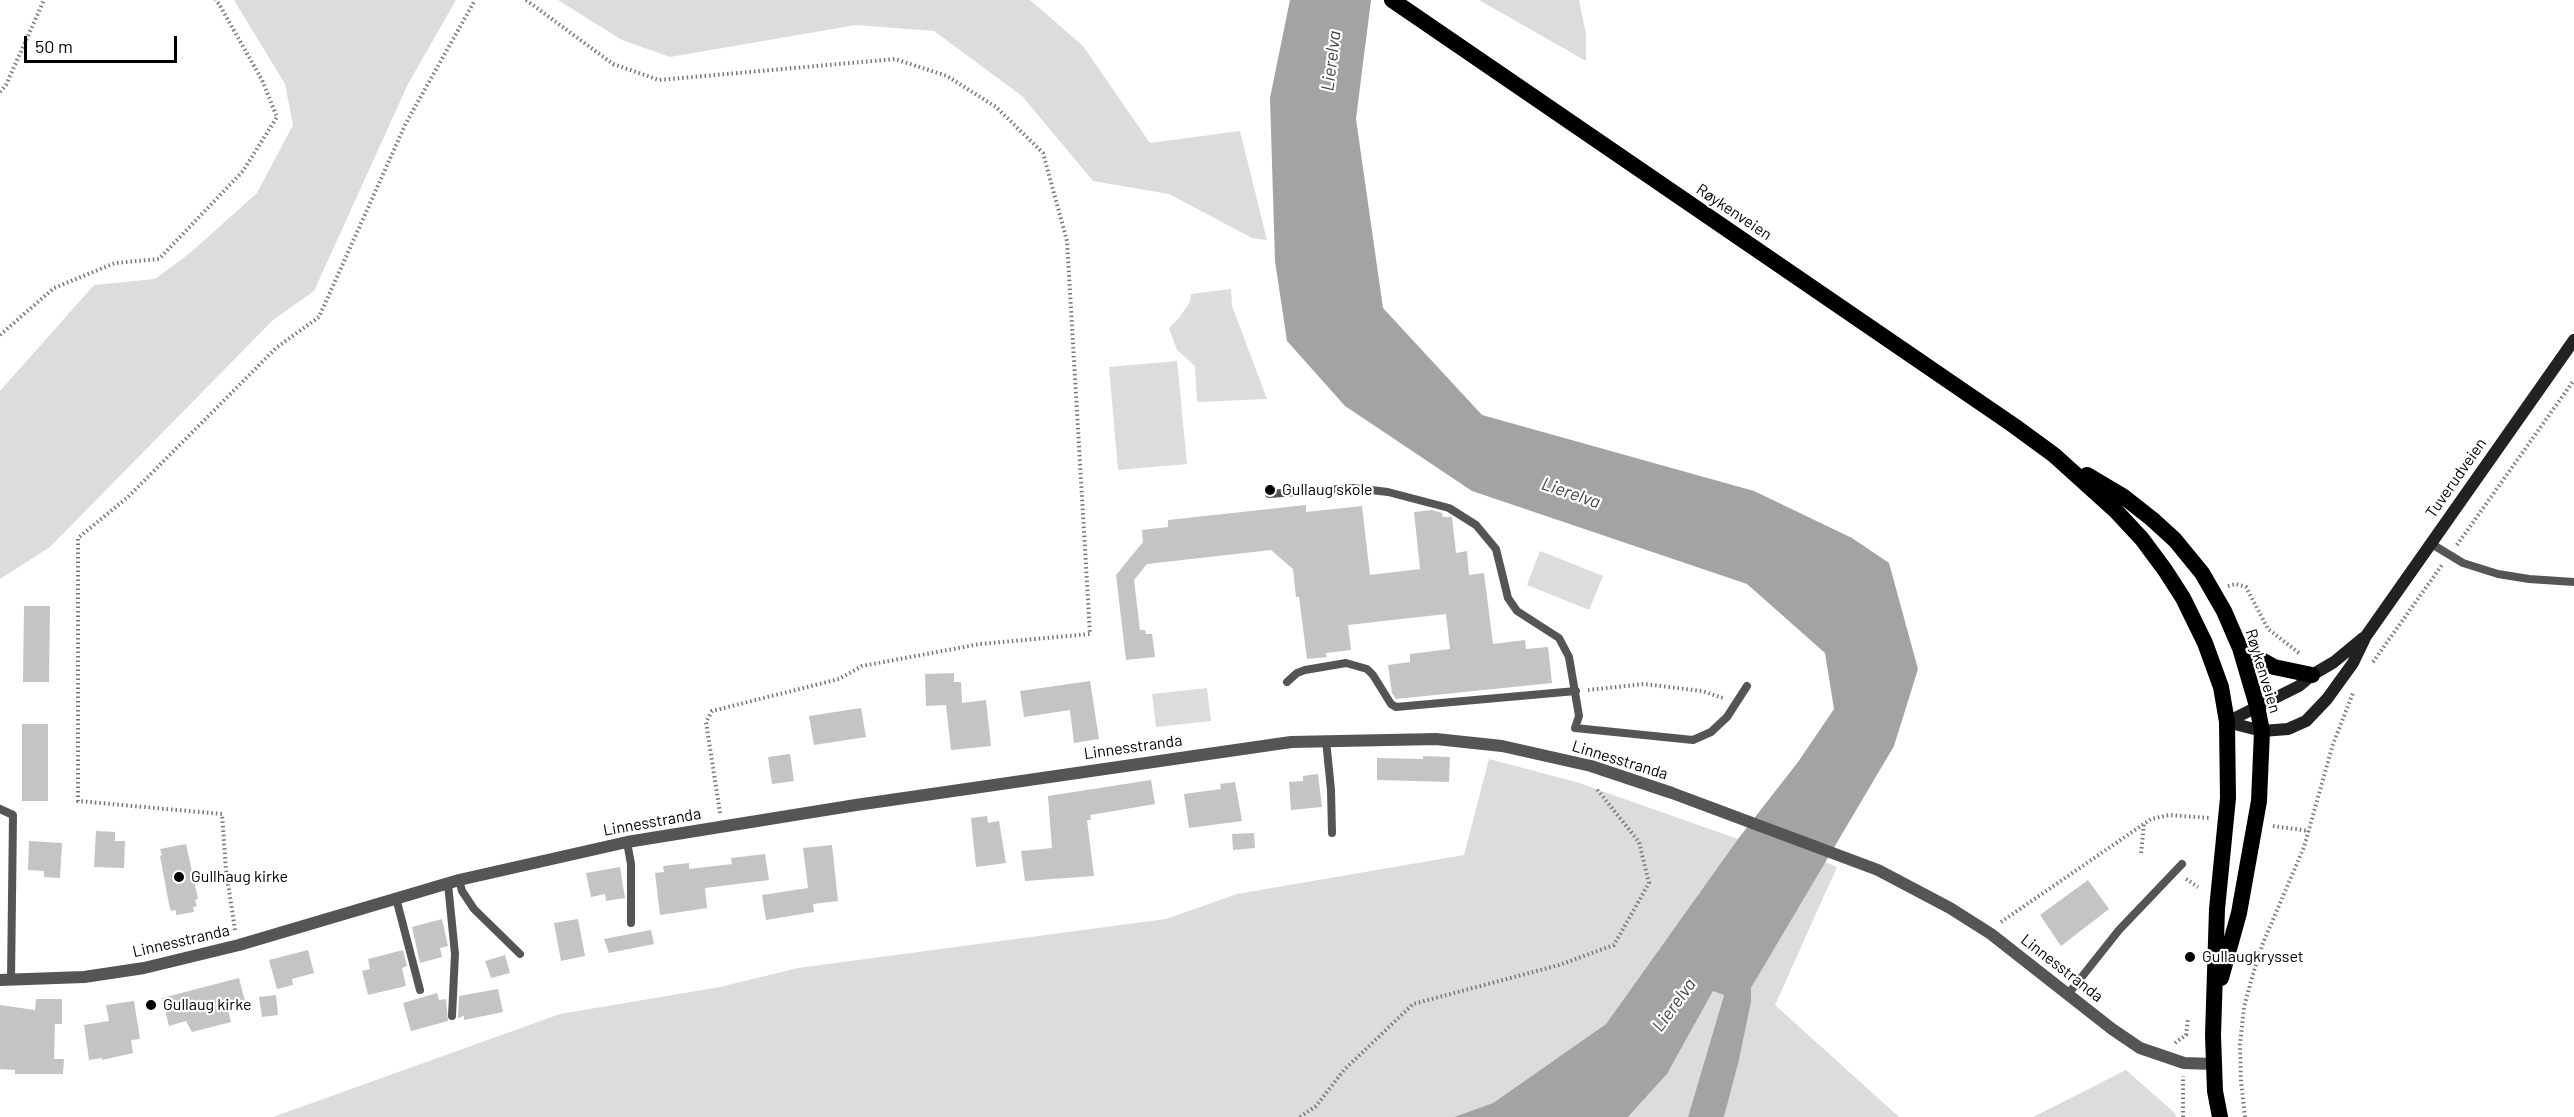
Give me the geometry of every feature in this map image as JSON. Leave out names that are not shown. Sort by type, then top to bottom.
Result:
[{"type":"highway","name":"Røykenveien","points":[[1398,4],[2054,455],[2124,496],[2152,519],[2202,573],[2224,611],[2240,648],[2262,731],[2261,782],[2255,829],[2239,913],[2214,1008]]},
{"type":"highway","name":"Røykenveien","points":[[2054,455],[2116,511],[2142,539],[2165,570],[2183,598],[2205,643],[2221,687],[2227,722],[2228,798],[2217,909],[2214,1008],[2213,1064],[2220,1117]]},
{"type":"highway","points":[[2240,648],[2274,667],[2312,675]]},
{"type":"main road","name":"Tuverudveien","points":[[2227,722],[2262,731],[2288,729],[2307,721],[2344,677],[2366,636],[2574,340]]},
{"type":"main road","name":"Tuverudveien","points":[[2227,722],[2299,687],[2366,636]]},
{"type":"street","name":"Linnesstranda","points":[[5,980],[84,977],[144,968],[239,945],[454,882],[627,842],[1159,760],[1291,742],[1436,739],[1502,746],[1591,766],[1738,817],[1878,870],[1950,908],[1991,934],[2129,1042],[2151,1054],[2184,1063],[2213,1064]]},
{"type":"lane","points":[[1269,494],[1353,488],[1388,492],[1449,507],[1476,525],[1496,549],[1508,598],[1517,611],[1559,638],[1569,657],[1579,716],[1575,728],[1683,740],[1702,737],[1727,717],[1747,686]]},
{"type":"lane","points":[[2430,543],[2463,563],[2498,574],[2574,582]]},
{"type":"lane","points":[[1287,682],[1297,673],[1305,670],[1346,663],[1367,669],[1391,704],[1396,707],[1576,691]]},
{"type":"lane","points":[[1326,740],[1332,832]]},
{"type":"lane","points":[[0,809],[13,815],[5,980]]},
{"type":"lane","points":[[627,842],[631,864],[631,923]]},
{"type":"lane","points":[[2069,993],[2119,930],[2182,864]]},
{"type":"lane","points":[[454,882],[474,909],[520,954]]},
{"type":"lane","points":[[452,1016],[455,954],[454,882]]},
{"type":"lane","points":[[396,898],[420,990]]},
{"type":"path","points":[[0,92],[6,85],[44,0]]},
{"type":"path","points":[[0,335],[54,288],[115,263],[159,259],[243,171],[277,117],[262,80],[215,0]]},
{"type":"path","points":[[239,945],[226,870],[222,814],[78,801],[78,538],[128,497],[276,348],[318,318],[406,123],[475,0]]},
{"type":"path","points":[[525,0],[613,64],[659,80],[895,59],[946,76],[996,107],[1043,153],[1066,241],[1090,634],[980,644],[862,666],[838,679],[712,711],[706,722],[722,827]]},
{"type":"path","points":[[2214,594],[2232,584],[2246,587],[2268,629],[2300,653]]},
{"type":"path","points":[[1576,691],[1644,684],[1702,691],[1737,703]]},
{"type":"path","points":[[2245,1117],[2240,1045],[2244,1007],[2263,943],[2309,831],[2323,775],[2346,707]]},
{"type":"path","points":[[1300,1117],[1316,1106],[1344,1070],[1413,1004],[1560,965],[1614,945],[1649,883],[1639,842],[1596,788]]},
{"type":"path","points":[[1998,924],[2144,823],[2169,815],[2214,819]]},
{"type":"path","points":[[2141,853],[2144,823]]},
{"type":"path","points":[[2269,826],[2309,831]]},
{"type":"path","points":[[2169,1059],[2173,1045],[2186,1035],[2188,1019]]},
{"type":"path","points":[[2183,1117],[2181,1099],[2184,1063]]},
{"type":"shaded area","points":[[234,0],[456,0],[408,84],[314,291],[273,320],[50,547],[0,579],[0,391],[94,285],[155,279],[190,253],[257,193],[293,125],[285,84]]},
{"type":"shaded area","points":[[558,0],[1030,0],[1083,46],[1150,143],[1240,131],[1267,240],[1252,238],[1169,194],[1093,181],[1022,96],[934,31],[856,25],[670,57],[622,40]]},
{"type":"shaded area","points":[[1479,0],[1579,0],[1586,34],[1586,61]]},
{"type":"shaded area","points":[[1231,289],[1232,306],[1267,399],[1197,402],[1195,366],[1177,350],[1169,328],[1190,302],[1191,294]]},
{"type":"shaded area","points":[[1177,361],[1187,464],[1118,470],[1109,367]]},
{"type":"shaded area","points":[[1540,551],[1603,576],[1589,610],[1527,585]]},
{"type":"shaded area","points":[[1207,688],[1211,721],[1156,727],[1152,694]]},
{"type":"shaded area","points":[[1489,759],[1576,782],[1738,839],[1606,1024],[1493,1103],[1454,1117],[273,1117],[560,1014],[720,987],[798,968],[1166,919],[1237,894],[1464,855]]},
{"type":"shaded area","points":[[1825,862],[1837,867],[1775,1005],[1899,1117],[1724,1117],[1739,1060],[1751,1002],[1751,988]]},
{"type":"shaded area","points":[[1713,991],[1724,994],[1688,1117],[1628,1117],[1667,1074]]},
{"type":"shaded area","points":[[2126,1070],[2175,1113],[2176,1117],[2033,1117]]},
{"type":"water","name":"Lierelva","points":[[1290,0],[1371,0],[1356,119],[1383,308],[1482,415],[1754,491],[1852,538],[1889,563],[1918,669],[1894,746],[1751,988],[1751,1002],[1739,1060],[1724,1117],[1688,1117],[1724,995],[1713,991],[1667,1074],[1628,1117],[1454,1117],[1493,1103],[1606,1024],[1738,839],[1798,762],[1834,709],[1825,653],[1747,584],[1472,491],[1345,406],[1287,341],[1275,261],[1270,98]]},
{"type":"building","points":[[1306,505],[1306,512],[1362,506],[1370,575],[1420,569],[1414,512],[1432,510],[1442,513],[1443,517],[1452,517],[1456,553],[1467,551],[1469,575],[1484,573],[1493,644],[1525,640],[1526,649],[1548,647],[1552,683],[1396,699],[1392,693],[1388,665],[1410,662],[1410,654],[1450,649],[1446,614],[1348,625],[1351,650],[1326,653],[1327,657],[1307,659],[1293,569],[1271,550],[1147,564],[1134,580],[1140,630],[1145,630],[1146,634],[1152,634],[1155,657],[1126,660],[1116,575],[1143,542],[1142,530],[1168,527],[1168,520]]},
{"type":"building","points":[[24,606],[50,606],[49,682],[23,682]]},
{"type":"building","points":[[954,673],[954,682],[961,682],[962,703],[986,700],[991,746],[951,750],[946,705],[926,706],[925,674]]},
{"type":"building","points":[[1090,681],[1099,739],[1074,743],[1070,710],[1024,717],[1020,691]]},
{"type":"building","points":[[861,708],[866,737],[814,745],[809,716]]},
{"type":"building","points":[[22,724],[48,724],[48,801],[22,801]]},
{"type":"building","points":[[790,754],[794,781],[772,784],[768,757]]},
{"type":"building","points":[[1423,756],[1450,757],[1449,782],[1377,780],[1377,758],[1423,759]]},
{"type":"building","points":[[1318,774],[1322,807],[1291,810],[1289,782],[1303,781],[1303,776]]},
{"type":"building","points":[[1151,780],[1155,804],[1090,815],[1091,820],[1087,820],[1094,876],[1025,881],[1021,851],[1052,848],[1048,796]]},
{"type":"building","points":[[1235,782],[1242,821],[1189,828],[1184,794],[1221,789],[1220,784]]},
{"type":"building","points":[[987,816],[988,823],[999,821],[1006,863],[976,867],[971,818]]},
{"type":"building","points":[[96,831],[115,832],[115,841],[125,841],[124,868],[94,867]]},
{"type":"building","points":[[1254,833],[1255,848],[1233,850],[1232,834]]},
{"type":"building","points":[[29,841],[62,843],[60,878],[44,877],[44,871],[28,870]]},
{"type":"building","name":"Gullhaug kirke","points":[[186,844],[198,899],[195,900],[197,906],[193,907],[194,912],[176,915],[176,910],[171,911],[169,904],[160,849]]},
{"type":"building","points":[[832,845],[838,901],[813,904],[814,912],[766,920],[762,895],[808,888],[803,848]]},
{"type":"building","points":[[765,854],[769,880],[705,888],[707,908],[660,915],[655,873],[664,872],[663,866],[689,863],[689,869],[732,864],[731,858]]},
{"type":"building","points":[[620,867],[625,898],[606,901],[605,894],[591,897],[586,873]]},
{"type":"building","points":[[2088,880],[2109,909],[2061,946],[2040,915]]},
{"type":"building","points":[[442,919],[448,946],[440,948],[442,957],[420,963],[412,927]]},
{"type":"building","points":[[578,919],[585,956],[561,961],[554,923]]},
{"type":"building","points":[[651,930],[654,944],[609,953],[604,939]]},
{"type":"building","points":[[308,950],[314,973],[292,979],[293,985],[277,989],[269,960]]},
{"type":"building","points":[[403,950],[407,966],[402,968],[406,986],[368,995],[362,971],[370,969],[368,959]]},
{"type":"building","points":[[505,955],[510,973],[491,978],[485,961]]},
{"type":"building","points":[[239,978],[246,1005],[228,1010],[231,1022],[192,1032],[186,1021],[169,1026],[162,998]]},
{"type":"building","points":[[498,989],[503,1012],[464,1020],[464,1016],[458,1018],[459,996]]},
{"type":"building","points":[[437,993],[439,1000],[446,999],[448,1021],[411,1031],[403,1003]]},
{"type":"building","points":[[276,995],[278,1015],[262,1017],[259,997]]},
{"type":"building","points":[[36,999],[62,999],[62,1024],[55,1024],[54,1059],[64,1059],[63,1074],[15,1074],[15,1070],[0,1069],[0,1005],[35,1010]]},
{"type":"building","points":[[134,1001],[140,1039],[131,1040],[133,1053],[102,1060],[102,1058],[89,1060],[84,1025],[109,1021],[106,1005]]},
{"type":"place","name":"Gullaug skole","points":[[1270,490]]},
{"type":"place","name":"Gullhaug kirke","points":[[179,877]]},
{"type":"place","name":"Gullaugkrysset","points":[[2190,957]]},
{"type":"place","name":"Gullaug kirke","points":[[151,1005]]}]
